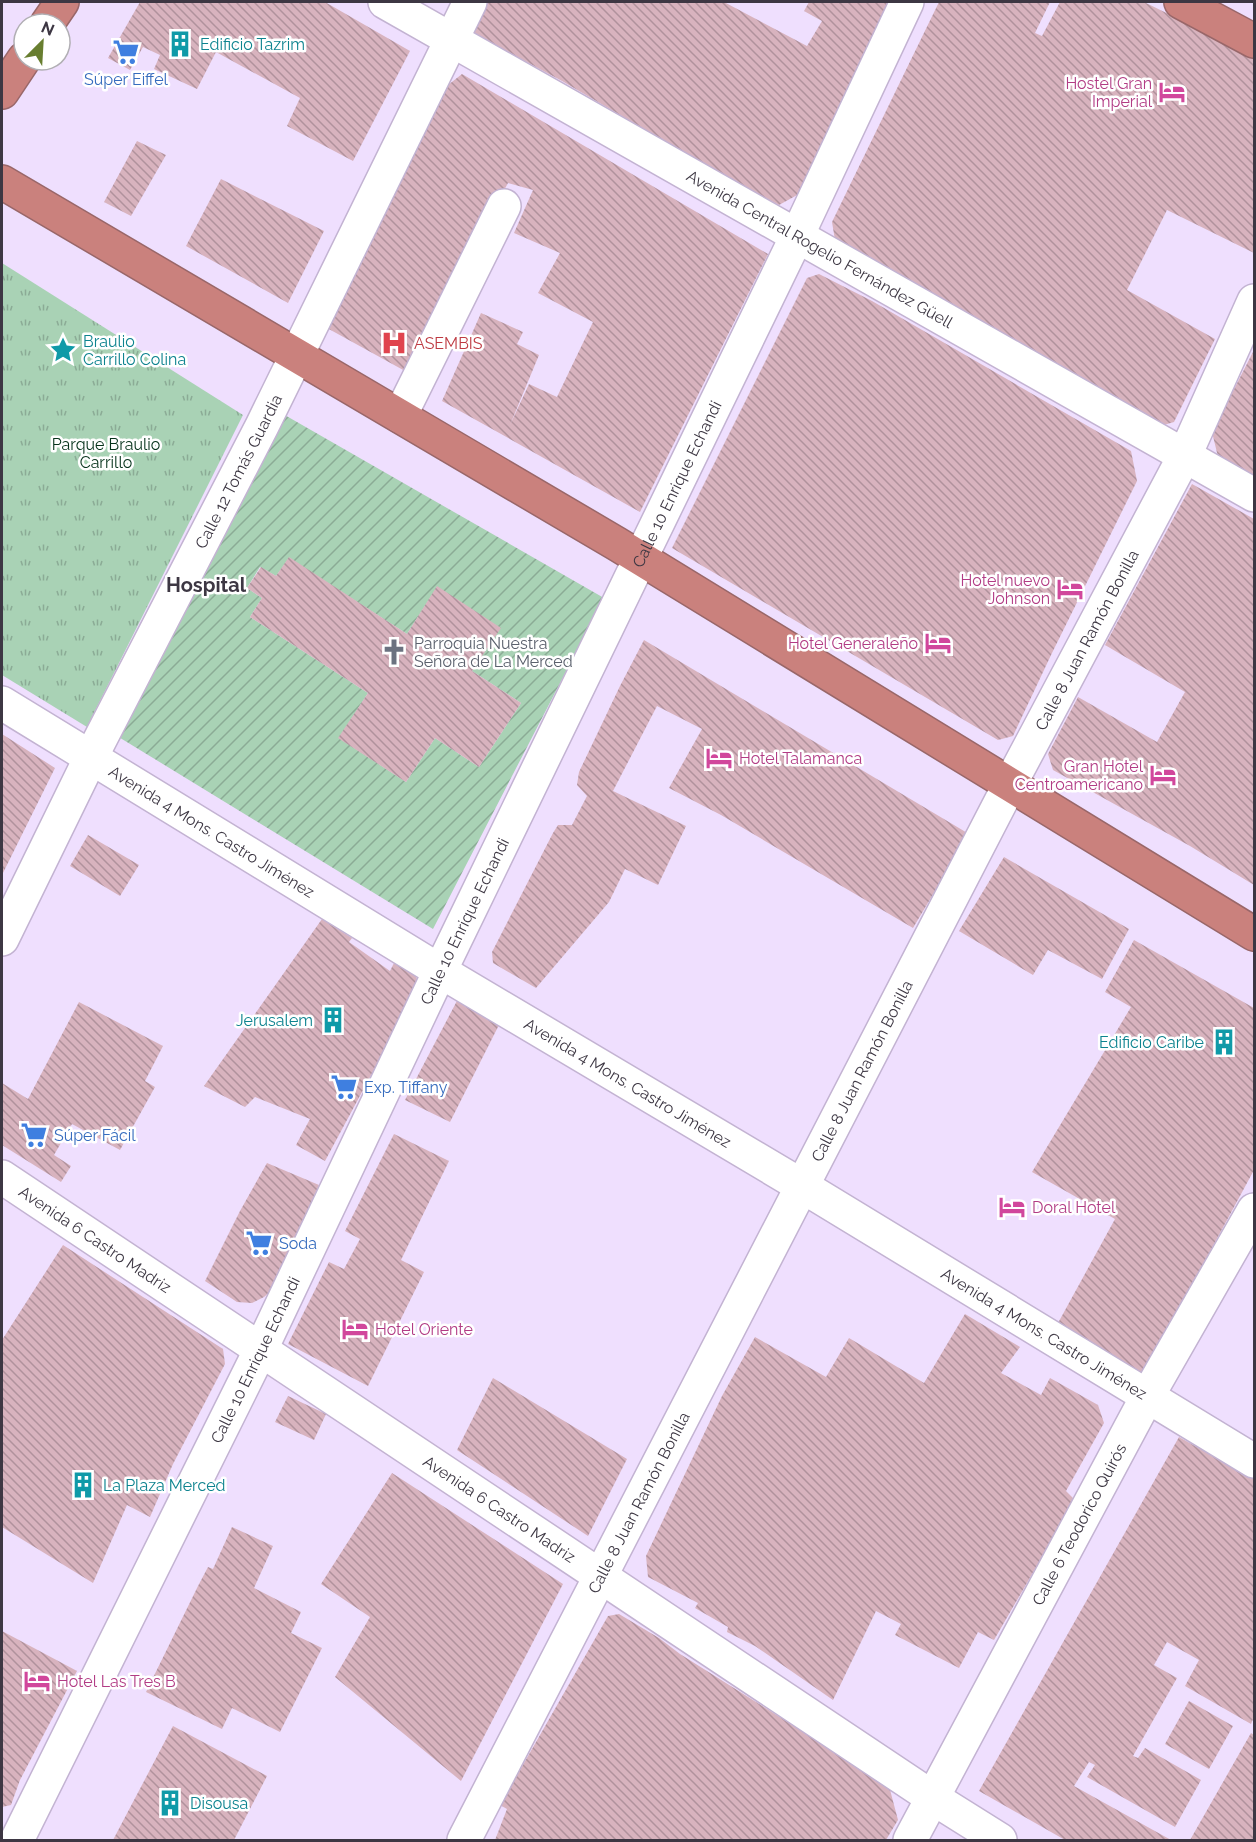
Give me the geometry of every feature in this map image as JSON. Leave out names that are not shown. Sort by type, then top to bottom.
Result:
[{"type":"highway","points":[[1181,2],[1254,41]]},
{"type":"highway","points":[[2,92],[15,72]]},
{"type":"highway","points":[[2,182],[642,559],[1254,934]]},
{"type":"street","name":"Avenida Central Rogelio Fernández Güell","points":[[385,2],[1254,495]]},
{"type":"street","name":"Calle 12 Tomás Guardia","points":[[2,939],[91,757],[296,356],[470,2]]},
{"type":"street","name":"Calle 10 Enrique Echandi","points":[[17,1840],[261,1349],[440,971],[642,559],[907,2]]},
{"type":"street","points":[[400,416],[504,206]]},
{"type":"street","name":"Calle 8 Juan Ramón Bonilla","points":[[464,1840],[1011,784],[1185,455],[1254,301]]},
{"type":"street","name":"Avenida 4 Mons. Castro Jiménez","points":[[2,703],[440,971],[802,1186],[1254,1461]]},
{"type":"street","name":"Avenida 6 Castro Madriz","points":[[2,1177],[933,1798],[1000,1840]]},
{"type":"street","name":"Calle 6 Teodorico Quirós","points":[[910,1840],[1147,1397],[1254,1210]]},
{"type":"green space","name":"Parque Braulio Carrillo","points":[[2,263],[243,415],[87,727],[2,675]]},
{"type":"green space","points":[[283,414],[604,598],[433,929],[117,736]],"holes":[[[289,558],[407,634],[437,587],[500,628],[472,671],[521,703],[479,767],[435,738],[406,782],[339,738],[368,693],[250,617],[262,598],[247,588],[260,567],[276,576]]]},
{"type":"building","points":[[140,2],[325,2],[410,51],[353,161],[287,126],[300,98],[216,52],[197,89],[154,69],[160,55],[143,47],[130,70],[108,58]]},
{"type":"building","points":[[482,2],[724,2],[807,46],[822,21],[804,11],[809,2],[891,2],[799,194],[779,205],[736,183],[562,81],[467,30]]},
{"type":"building","points":[[939,2],[1050,2],[1035,33],[1042,36],[1060,2],[1144,2],[1254,56],[1254,253],[1167,210],[1127,290],[1215,339],[1174,422],[1157,427],[836,246],[832,222]]},
{"type":"building","points":[[462,74],[768,254],[640,512],[442,401],[481,313],[523,332],[517,344],[539,355],[510,425],[529,384],[557,397],[593,322],[538,293],[560,253],[514,233],[533,190],[508,183],[405,371],[327,328],[443,89]]},
{"type":"building","points":[[137,141],[166,155],[131,216],[104,202]]},
{"type":"building","points":[[221,179],[324,231],[288,303],[186,246]]},
{"type":"building","points":[[819,274],[872,301],[1131,451],[1137,481],[1013,736],[998,740],[672,548],[807,278]]},
{"type":"building","points":[[1254,350],[1254,482],[1219,461],[1212,432]]},
{"type":"building","points":[[1192,484],[1254,519],[1254,885],[1190,846],[1053,770],[1048,754],[1078,697],[1157,742],[1185,692],[1105,645]]},
{"type":"building","name":"Parroquia Nuestra Señora de La Merced","points":[[289,557],[407,634],[437,586],[501,628],[472,671],[521,703],[479,767],[435,738],[406,782],[338,738],[368,693],[250,617],[262,598],[247,588],[261,567],[276,576]]},
{"type":"building","points":[[644,640],[969,834],[913,928],[721,815],[669,788],[702,729],[657,706],[613,791],[686,826],[658,885],[625,869],[609,902],[536,988],[493,963],[492,952],[553,833],[558,825],[572,825],[587,796],[577,785],[579,772]]},
{"type":"building","points":[[2,734],[55,768],[2,875]]},
{"type":"building","points":[[88,835],[139,865],[120,896],[70,866]]},
{"type":"building","points":[[1004,857],[1129,929],[1102,979],[1048,950],[1033,975],[959,931]]},
{"type":"building","points":[[322,919],[352,938],[349,942],[390,971],[394,963],[414,972],[422,991],[399,1023],[325,1161],[296,1145],[310,1119],[255,1097],[245,1107],[204,1086]]},
{"type":"building","points":[[1134,940],[1254,1008],[1254,1170],[1144,1374],[1058,1323],[1115,1219],[1032,1172],[1131,1007],[1105,992]]},
{"type":"building","points":[[459,997],[502,1019],[450,1122],[405,1100]]},
{"type":"building","points":[[79,1002],[163,1046],[145,1081],[155,1087],[120,1150],[72,1124],[54,1155],[71,1166],[61,1182],[2,1145],[2,1083],[28,1099]]},
{"type":"building","points":[[394,1134],[449,1161],[401,1260],[424,1272],[368,1386],[288,1344],[329,1262],[344,1269],[360,1239],[345,1231]]},
{"type":"building","points":[[267,1163],[319,1185],[271,1291],[252,1303],[237,1302],[205,1281]]},
{"type":"building","points":[[63,1245],[223,1349],[225,1364],[173,1464],[150,1517],[127,1505],[93,1583],[2,1527],[2,1340]]},
{"type":"building","points":[[965,1314],[1020,1347],[1001,1373],[1041,1395],[1050,1378],[1098,1405],[1104,1423],[1066,1491],[1075,1500],[994,1640],[978,1632],[959,1668],[895,1635],[901,1624],[876,1611],[833,1700],[755,1646],[727,1632],[728,1627],[695,1608],[698,1603],[648,1577],[646,1556],[722,1396],[755,1337],[826,1377],[849,1338],[924,1383]]},
{"type":"building","points":[[493,1378],[627,1459],[588,1536],[457,1450]]},
{"type":"building","points":[[288,1396],[326,1414],[314,1440],[275,1422]]},
{"type":"building","points":[[1179,1437],[1254,1479],[1254,1717],[1251,1724],[1185,1686],[1199,1660],[1167,1642],[1154,1665],[1177,1678],[1133,1756],[1138,1758],[1145,1748],[1201,1780],[1175,1827],[1087,1777],[1095,1765],[1089,1762],[1074,1786],[1171,1840],[1065,1840],[979,1791]]},
{"type":"building","points":[[392,1473],[563,1584],[461,1781],[335,1677],[370,1617],[321,1584]]},
{"type":"building","points":[[232,1527],[273,1546],[254,1588],[301,1612],[291,1633],[322,1648],[280,1732],[232,1708],[222,1729],[146,1692],[198,1586],[208,1567],[213,1569]]},
{"type":"building","points":[[619,1614],[889,1786],[898,1820],[886,1840],[495,1840],[507,1809],[500,1805],[608,1616]]},
{"type":"building","points":[[2,1631],[77,1671],[20,1780],[11,1805],[2,1807]]},
{"type":"building","points":[[1189,1701],[1233,1726],[1209,1769],[1165,1744]]},
{"type":"building","name":"Disousa","points":[[173,1726],[267,1776],[234,1840],[113,1840]]},
{"type":"building","points":[[1251,1733],[1254,1735],[1254,1840],[1190,1840]]},
{"type":"place","name":"Edificio Tazrim","points":[[180,44]]},
{"type":"place","name":"Súper Eiffel","points":[[126,52]]},
{"type":"place","name":"Hostel Gran Imperial","points":[[1172,92]]},
{"type":"place","name":"ASEMBIS","points":[[394,343]]},
{"type":"place","name":"Braulio Carrillo Colina","points":[[63,350]]},
{"type":"place","name":"Hotel nuevo Johnson","points":[[1070,589]]},
{"type":"place","name":"Hotel Generaleño","points":[[938,643]]},
{"type":"place","name":"Parroquia Nuestra Señora de La Merced","points":[[394,652]]},
{"type":"place","name":"Hotel Talamanca","points":[[719,758]]},
{"type":"place","name":"Gran Hotel Centroamericano","points":[[1163,775]]},
{"type":"place","name":"Jerusalem","points":[[333,1020]]},
{"type":"place","name":"Edificio Caribe","points":[[1224,1042]]},
{"type":"place","name":"Exp. Tiffany","points":[[344,1087]]},
{"type":"place","name":"Súper Fácil","points":[[34,1135]]},
{"type":"place","name":"Doral Hotel","points":[[1012,1207]]},
{"type":"place","name":"Soda","points":[[259,1243]]},
{"type":"place","name":"Hotel Oriente","points":[[355,1329]]},
{"type":"place","name":"La Plaza Merced","points":[[83,1485]]},
{"type":"place","name":"Hotel Las Tres B","points":[[37,1681]]},
{"type":"place","name":"Disousa","points":[[170,1803]]},
{"type":"district","name":"Hospital","points":[[206,585]]}]
